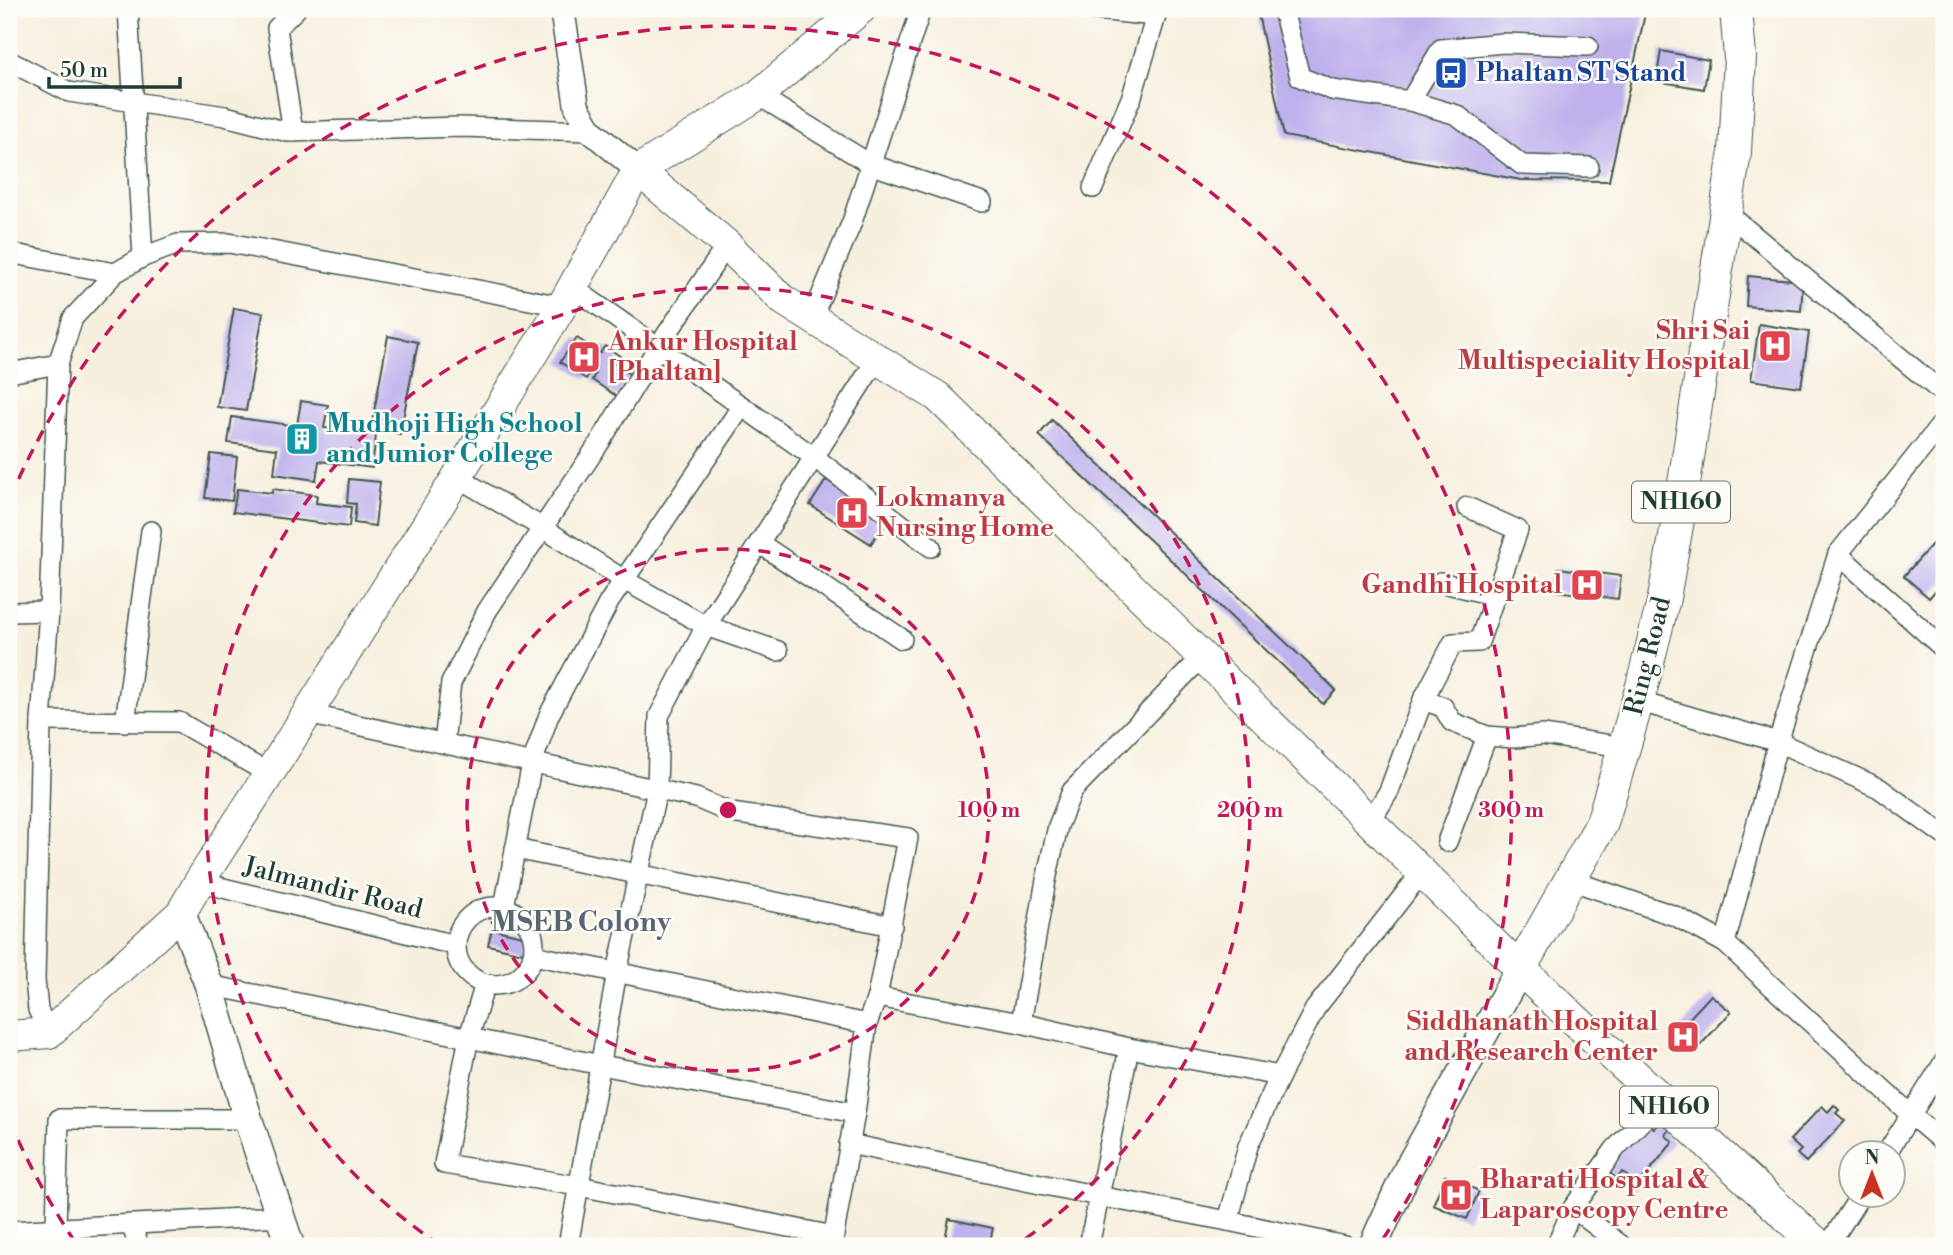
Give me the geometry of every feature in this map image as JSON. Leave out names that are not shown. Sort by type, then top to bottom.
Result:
[{"type":"highway","name":"Ring Road","points":[[1520,969],[1602,823],[1664,598],[1735,152],[1739,71],[1736,9]]},
{"type":"highway","name":"NH160","points":[[1520,969],[1819,1246]]},
{"type":"main road","points":[[9,1036],[49,1033],[181,913],[198,882],[457,477],[567,296],[638,170],[758,95],[858,10]]},
{"type":"main road","points":[[638,170],[727,245],[783,300],[938,397],[1520,969]]},
{"type":"main road","points":[[181,913],[209,985],[248,1119],[290,1246]]},
{"type":"main road","name":"Ring Road","points":[[1373,1246],[1409,1167],[1520,969]]},
{"type":"street","points":[[128,9],[143,257]]},
{"type":"street","points":[[293,132],[277,28],[296,9]]},
{"type":"street","points":[[562,9],[577,107],[591,131],[638,170]]},
{"type":"street","points":[[812,318],[852,222],[921,9]]},
{"type":"street","points":[[1086,9],[1156,16],[1132,96],[1093,188]]},
{"type":"street","points":[[1284,9],[1300,77],[1332,90],[1410,101],[1457,115],[1522,165],[1589,167]]},
{"type":"street","points":[[1410,101],[1441,49],[1503,43],[1588,47]]},
{"type":"street","points":[[9,61],[69,92],[225,116],[293,132],[460,127],[591,131]]},
{"type":"street","points":[[758,95],[870,164],[982,202]]},
{"type":"street","points":[[1727,213],[1944,394]]},
{"type":"street","points":[[49,1033],[38,1010],[35,981],[41,721],[49,611],[58,364],[73,318],[115,273],[143,257],[178,244],[229,243],[567,296],[658,347],[814,457],[931,547]]},
{"type":"street","points":[[443,743],[451,683],[487,611],[727,245]]},
{"type":"street","points":[[9,253],[115,273]]},
{"type":"street","points":[[568,1246],[617,972],[657,790],[659,716],[706,626],[877,359]]},
{"type":"street","points":[[9,373],[58,364]]},
{"type":"street","points":[[504,907],[532,763],[549,715],[609,602],[742,406]]},
{"type":"street","points":[[1725,943],[1778,742],[1838,554],[1944,421]]},
{"type":"street","points":[[457,477],[624,580],[706,626],[778,651]]},
{"type":"street","points":[[1370,822],[1389,791],[1423,700],[1453,643],[1479,642],[1518,530],[1467,507]]},
{"type":"street","points":[[125,722],[151,531]]},
{"type":"street","points":[[759,543],[902,639]]},
{"type":"street","points":[[1838,554],[1944,649]]},
{"type":"street","points":[[1440,582],[1496,596]]},
{"type":"street","points":[[9,612],[49,611]]},
{"type":"street","points":[[1021,1023],[1046,880],[1058,826],[1072,791],[1202,657]]},
{"type":"street","points":[[1423,700],[1443,707],[1452,722],[1487,736],[1514,738],[1543,735],[1624,747]]},
{"type":"street","points":[[1637,701],[1778,742],[1880,788],[1944,835]]},
{"type":"street","points":[[307,714],[696,798],[731,813],[908,838],[877,997],[867,1024],[833,1241],[579,1186],[444,1164],[470,1037],[485,984]]},
{"type":"street","points":[[41,721],[179,722],[269,774]]},
{"type":"street","points":[[1447,842],[1487,736]]},
{"type":"street","points":[[515,849],[892,926]]},
{"type":"street","points":[[1228,1221],[1248,1146],[1315,1009],[1422,872]]},
{"type":"street","points":[[1570,880],[1675,916],[1725,943],[1944,1143]]},
{"type":"street","name":"Jalmandir Road","points":[[198,882],[455,945]]},
{"type":"street","points":[[493,906],[514,911],[529,925],[533,934],[533,955],[529,966],[510,982],[497,985],[485,984],[463,970],[455,945],[457,933],[463,923],[481,909],[493,906]]},
{"type":"street","points":[[533,955],[867,1024]]},
{"type":"street","points":[[209,985],[601,1065],[855,1113]]},
{"type":"street","points":[[877,997],[1021,1023],[1129,1048],[1280,1076]]},
{"type":"street","points":[[1089,1246],[1129,1048]]},
{"type":"street","points":[[1895,1140],[1941,1074]]},
{"type":"street","points":[[1556,1246],[1573,1208],[1615,1149],[1662,1100]]},
{"type":"street","points":[[56,1227],[59,1119],[248,1119]]},
{"type":"street","points":[[849,1144],[1345,1246]]},
{"type":"street","points":[[1573,1208],[1622,1246]]},
{"type":"street","points":[[1828,1246],[1851,1210]]},
{"type":"street","points":[[19,1236],[56,1227],[280,1216]]},
{"type":"street","points":[[125,1246],[128,1224]]},
{"type":"street","points":[[128,1224],[139,1246]]},
{"type":"building","name":"Phaltan ST Stand","points":[[1257,9],[1646,9],[1609,181],[1521,180],[1284,136]]},
{"type":"building","points":[[1661,51],[1709,60],[1704,89],[1656,81]]},
{"type":"building","points":[[1748,276],[1803,281],[1801,311],[1746,306]]},
{"type":"building","points":[[234,308],[263,313],[246,411],[217,407]]},
{"type":"building","points":[[1759,324],[1809,332],[1801,387],[1751,380]]},
{"type":"building","points":[[388,336],[418,342],[400,434],[371,428]]},
{"type":"building","points":[[577,338],[600,353],[605,346],[620,356],[615,364],[632,376],[618,397],[592,380],[595,374],[591,372],[586,379],[560,362]]},
{"type":"building","name":"Mudhoji High School and Junior College","points":[[301,401],[328,405],[324,428],[376,435],[372,468],[319,461],[316,480],[274,474],[277,449],[228,443],[232,417],[297,426]]},
{"type":"building","points":[[1052,420],[1336,690],[1323,704],[1039,435]]},
{"type":"building","points":[[211,454],[237,457],[232,501],[205,498]]},
{"type":"building","points":[[349,479],[380,482],[375,526],[354,523],[356,504],[347,503]]},
{"type":"building","points":[[826,480],[887,518],[871,544],[810,505]]},
{"type":"building","points":[[237,489],[272,493],[273,489],[317,495],[316,503],[351,507],[349,527],[233,512]]},
{"type":"building","points":[[1934,542],[1944,551],[1944,581],[1929,598],[1904,576]]},
{"type":"building","points":[[1558,568],[1621,576],[1618,599],[1555,591]]},
{"type":"building","points":[[492,929],[527,937],[523,953],[488,945]]},
{"type":"building","points":[[1711,995],[1731,1012],[1693,1053],[1673,1036]]},
{"type":"building","points":[[1834,1105],[1839,1110],[1836,1113],[1845,1121],[1806,1162],[1797,1154],[1801,1150],[1790,1140],[1822,1106],[1828,1112]]},
{"type":"building","points":[[1646,1121],[1654,1128],[1660,1121],[1670,1129],[1665,1135],[1673,1142],[1633,1191],[1623,1183],[1628,1177],[1622,1172],[1617,1179],[1606,1170]]},
{"type":"building","points":[[1445,1176],[1479,1191],[1467,1219],[1433,1205]]},
{"type":"building","points":[[949,1219],[993,1228],[989,1246],[945,1239]]},
{"type":"place","name":"Phaltan ST Stand","points":[[1451,73]]},
{"type":"place","name":"Shri Sai Multispeciality Hospital","points":[[1775,346]]},
{"type":"place","name":"Ankur Hospital [Phaltan]","points":[[584,357]]},
{"type":"place","name":"Mudhoji High School and Junior College","points":[[302,439]]},
{"type":"place","name":"Lokmanya Nursing Home","points":[[852,513]]},
{"type":"place","name":"Gandhi Hospital","points":[[1587,585]]},
{"type":"place","name":"Siddhanath Hospital and Research Center","points":[[1683,1037]]},
{"type":"place","name":"Bharati Hospital & Laparoscopy Centre","points":[[1456,1195]]},
{"type":"district","name":"MSEB Colony","points":[[581,922]]}]
